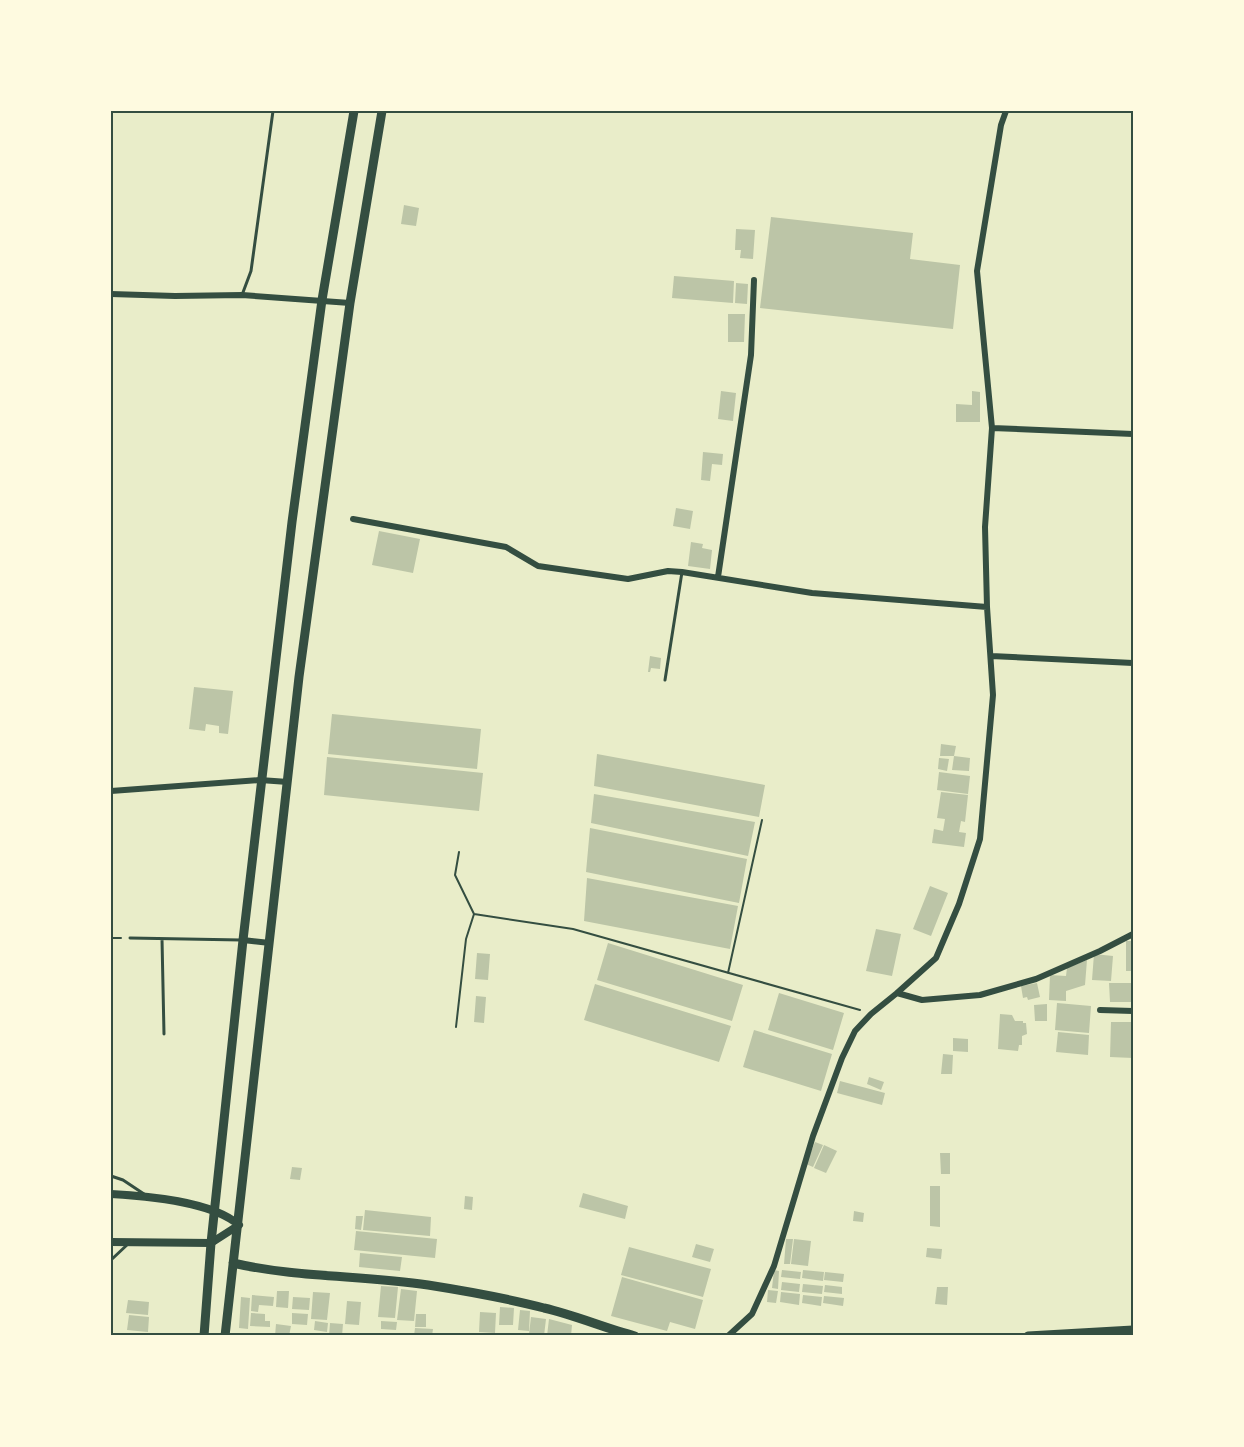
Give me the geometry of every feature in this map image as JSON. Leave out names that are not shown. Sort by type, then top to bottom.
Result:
[{"type":"main road","points":[[204,1336],[211,1243],[260,780],[322,300],[354,111]]},
{"type":"main road","points":[[225,1336],[299,677],[350,303],[382,111]]},
{"type":"main road","points":[[233,1263],[258,1269],[321,1277],[383,1279],[430,1285],[545,1308],[635,1336]]},
{"type":"main road","points":[[1028,1336],[1133,1330]]},
{"type":"street","points":[[728,1336],[752,1314],[774,1266],[810,1146],[842,1058],[855,1031],[871,1014],[936,958],[959,904],[980,839],[993,695],[984,527],[992,428],[977,271],[1001,125],[1006,111]]},
{"type":"street","points":[[718,577],[751,355],[754,280]]},
{"type":"street","points":[[111,294],[242,295],[350,303]]},
{"type":"street","points":[[992,428],[1133,434]]},
{"type":"street","points":[[353,519],[506,547],[538,566],[627,579],[668,571],[682,572],[812,593],[987,607]]},
{"type":"street","points":[[991,657],[1133,663]]},
{"type":"street","points":[[111,791],[260,780],[288,782]]},
{"type":"street","points":[[897,993],[922,1000],[980,995],[1036,979],[1133,934]]},
{"type":"street","points":[[243,940],[270,943]]},
{"type":"street","points":[[1101,1010],[1133,1011]]},
{"type":"street","points":[[111,1194],[148,1196],[215,1211],[239,1225],[211,1243],[128,1244],[111,1242]]},
{"type":"lane","points":[[242,295],[251,271],[273,111]]},
{"type":"lane","points":[[665,680],[682,572]]},
{"type":"lane","points":[[130,938],[243,940]]},
{"type":"lane","points":[[162,939],[164,1034]]},
{"type":"lane","points":[[111,1176],[123,1180],[148,1196]]},
{"type":"lane","points":[[111,1260],[128,1244]]},
{"type":"path","points":[[728,973],[762,820]]},
{"type":"path","points":[[456,1027],[466,939],[474,914],[455,875],[459,852]]},
{"type":"path","points":[[474,914],[573,929],[871,1014]]},
{"type":"building","points":[[404,205],[419,208],[416,226],[401,224]]},
{"type":"building","points":[[771,217],[913,233],[910,259],[960,265],[953,329],[760,308]]},
{"type":"building","points":[[736,229],[755,230],[753,259],[740,258],[741,250],[735,250]]},
{"type":"building","points":[[674,276],[734,281],[733,303],[672,298]]},
{"type":"building","points":[[736,283],[748,284],[747,304],[735,303]]},
{"type":"building","points":[[728,314],[745,314],[744,342],[728,342]]},
{"type":"building","points":[[721,391],[736,393],[733,421],[718,419]]},
{"type":"building","points":[[972,391],[980,392],[980,422],[956,422],[956,404],[972,405]]},
{"type":"building","points":[[703,452],[723,454],[722,465],[712,464],[710,481],[701,480]]},
{"type":"building","points":[[676,508],[693,511],[690,529],[673,526]]},
{"type":"building","points":[[379,531],[420,539],[413,573],[372,565]]},
{"type":"building","points":[[691,542],[703,544],[702,548],[712,550],[710,569],[688,566]]},
{"type":"building","points":[[650,656],[661,658],[660,669],[651,668],[648,672]]},
{"type":"building","points":[[194,687],[233,691],[228,734],[219,733],[219,726],[206,724],[205,731],[189,729]]},
{"type":"building","points":[[332,714],[481,729],[477,769],[328,754]]},
{"type":"building","points":[[941,744],[956,746],[954,756],[940,756]]},
{"type":"building","points":[[597,754],[765,785],[759,817],[594,786]]},
{"type":"building","points":[[954,756],[970,758],[969,771],[952,770]]},
{"type":"building","points":[[327,757],[483,773],[479,811],[324,795]]},
{"type":"building","points":[[939,758],[949,759],[947,771],[938,769]]},
{"type":"building","points":[[939,772],[970,776],[968,794],[937,790]]},
{"type":"building","points":[[941,792],[968,795],[965,822],[961,821],[959,832],[966,833],[964,847],[932,843],[934,829],[943,831],[945,819],[937,818]]},
{"type":"building","points":[[594,794],[755,822],[748,856],[591,823]]},
{"type":"building","points":[[590,828],[747,859],[739,903],[586,872]]},
{"type":"building","points":[[587,878],[738,906],[730,949],[584,921]]},
{"type":"building","points":[[930,886],[948,893],[931,936],[913,929]]},
{"type":"building","points":[[876,929],[901,934],[892,976],[866,971]]},
{"type":"building","points":[[1126,941],[1133,941],[1133,971],[1126,971]]},
{"type":"building","points":[[608,943],[743,985],[732,1021],[597,980]]},
{"type":"building","points":[[477,953],[490,954],[488,980],[475,979]]},
{"type":"building","points":[[1094,954],[1113,956],[1111,981],[1092,980]]},
{"type":"building","points":[[1087,960],[1085,985],[1066,991],[1066,1001],[1049,1000],[1050,975],[1066,976],[1067,968]]},
{"type":"building","points":[[1037,983],[1040,997],[1028,1000],[1027,997],[1023,998],[1021,986]]},
{"type":"building","points":[[1109,983],[1133,983],[1133,1002],[1110,1002]]},
{"type":"building","points":[[595,984],[731,1026],[719,1062],[584,1020]]},
{"type":"building","points":[[779,993],[844,1013],[833,1050],[768,1030]]},
{"type":"building","points":[[476,996],[486,997],[484,1023],[474,1022]]},
{"type":"building","points":[[1057,1003],[1091,1006],[1089,1033],[1055,1030]]},
{"type":"building","points":[[1047,1004],[1047,1021],[1035,1021],[1034,1005]]},
{"type":"building","points":[[1000,1014],[1012,1015],[1015,1021],[1026,1023],[1027,1034],[1022,1036],[1022,1045],[1019,1045],[1018,1051],[998,1049]]},
{"type":"building","points":[[1111,1022],[1133,1022],[1133,1058],[1110,1057]]},
{"type":"building","points":[[754,1030],[832,1054],[821,1091],[743,1067]]},
{"type":"building","points":[[1058,1032],[1089,1035],[1088,1055],[1056,1052]]},
{"type":"building","points":[[953,1038],[968,1039],[968,1052],[953,1051]]},
{"type":"building","points":[[943,1054],[953,1055],[952,1074],[941,1074]]},
{"type":"building","points":[[869,1077],[884,1082],[881,1090],[867,1084]]},
{"type":"building","points":[[840,1081],[885,1093],[882,1105],[837,1093]]},
{"type":"building","points":[[815,1142],[823,1145],[813,1167],[806,1164]]},
{"type":"building","points":[[824,1145],[837,1151],[826,1173],[814,1168]]},
{"type":"building","points":[[940,1153],[950,1153],[950,1174],[941,1174]]},
{"type":"building","points":[[292,1167],[302,1168],[300,1180],[290,1179]]},
{"type":"building","points":[[930,1186],[940,1186],[940,1227],[930,1226]]},
{"type":"building","points":[[583,1193],[628,1206],[625,1219],[579,1207]]},
{"type":"building","points":[[465,1196],[473,1197],[472,1210],[464,1209]]},
{"type":"building","points":[[365,1210],[431,1217],[430,1236],[363,1230]]},
{"type":"building","points":[[854,1211],[864,1213],[863,1222],[853,1221]]},
{"type":"building","points":[[356,1216],[363,1216],[361,1230],[355,1229]]},
{"type":"building","points":[[356,1231],[437,1239],[435,1258],[354,1250]]},
{"type":"building","points":[[786,1239],[793,1239],[790,1264],[784,1264]]},
{"type":"building","points":[[794,1239],[811,1241],[808,1266],[791,1264]]},
{"type":"building","points":[[696,1244],[714,1249],[710,1262],[692,1257]]},
{"type":"building","points":[[629,1247],[711,1269],[703,1297],[621,1275]]},
{"type":"building","points":[[927,1248],[942,1249],[941,1259],[926,1257]]},
{"type":"building","points":[[360,1253],[402,1257],[400,1271],[359,1267]]},
{"type":"building","points":[[774,1270],[779,1271],[778,1289],[772,1288]]},
{"type":"building","points":[[782,1270],[801,1272],[800,1279],[781,1277]]},
{"type":"building","points":[[803,1270],[824,1272],[823,1281],[802,1278]]},
{"type":"building","points":[[825,1272],[844,1274],[843,1282],[824,1280]]},
{"type":"building","points":[[622,1277],[703,1300],[695,1329],[670,1322],[667,1331],[611,1316]]},
{"type":"building","points":[[782,1282],[800,1284],[799,1292],[781,1290]]},
{"type":"building","points":[[803,1284],[823,1286],[822,1294],[802,1292]]},
{"type":"building","points":[[825,1285],[842,1287],[842,1294],[824,1292]]},
{"type":"building","points":[[381,1286],[398,1287],[395,1318],[378,1317]]},
{"type":"building","points":[[937,1287],[948,1287],[947,1305],[935,1304]]},
{"type":"building","points":[[401,1289],[417,1291],[414,1321],[397,1320]]},
{"type":"building","points":[[768,1290],[778,1291],[776,1303],[767,1302]]},
{"type":"building","points":[[277,1291],[289,1291],[288,1308],[276,1307]]},
{"type":"building","points":[[313,1292],[330,1293],[327,1320],[311,1319]]},
{"type":"building","points":[[781,1292],[800,1294],[799,1305],[780,1302]]},
{"type":"building","points":[[252,1295],[274,1297],[273,1306],[259,1305],[258,1312],[251,1311]]},
{"type":"building","points":[[803,1295],[822,1297],[821,1306],[802,1303]]},
{"type":"building","points":[[824,1296],[844,1298],[843,1306],[823,1303]]},
{"type":"building","points":[[241,1297],[250,1298],[248,1329],[239,1328]]},
{"type":"building","points":[[293,1297],[310,1298],[309,1310],[292,1309]]},
{"type":"building","points":[[128,1300],[149,1302],[148,1315],[126,1313]]},
{"type":"building","points":[[347,1301],[361,1302],[359,1325],[345,1324]]},
{"type":"building","points":[[500,1307],[514,1308],[513,1325],[499,1325]]},
{"type":"building","points":[[520,1310],[530,1311],[529,1331],[518,1330]]},
{"type":"building","points":[[480,1312],[496,1313],[495,1333],[479,1332]]},
{"type":"building","points":[[251,1313],[265,1314],[265,1321],[270,1321],[270,1327],[250,1326]]},
{"type":"building","points":[[292,1313],[308,1314],[307,1325],[292,1324]]},
{"type":"building","points":[[416,1314],[426,1314],[426,1327],[415,1327]]},
{"type":"building","points":[[129,1315],[149,1317],[148,1332],[127,1330]]},
{"type":"building","points":[[531,1317],[546,1319],[544,1336],[529,1334]]},
{"type":"building","points":[[549,1319],[572,1325],[571,1336],[547,1336]]},
{"type":"building","points":[[315,1321],[328,1323],[327,1332],[314,1330]]},
{"type":"building","points":[[381,1321],[397,1322],[396,1330],[381,1329]]},
{"type":"building","points":[[330,1323],[343,1324],[342,1336],[329,1336]]},
{"type":"building","points":[[276,1324],[291,1326],[289,1336],[275,1336]]},
{"type":"building","points":[[415,1328],[433,1329],[432,1336],[414,1336]]}]
